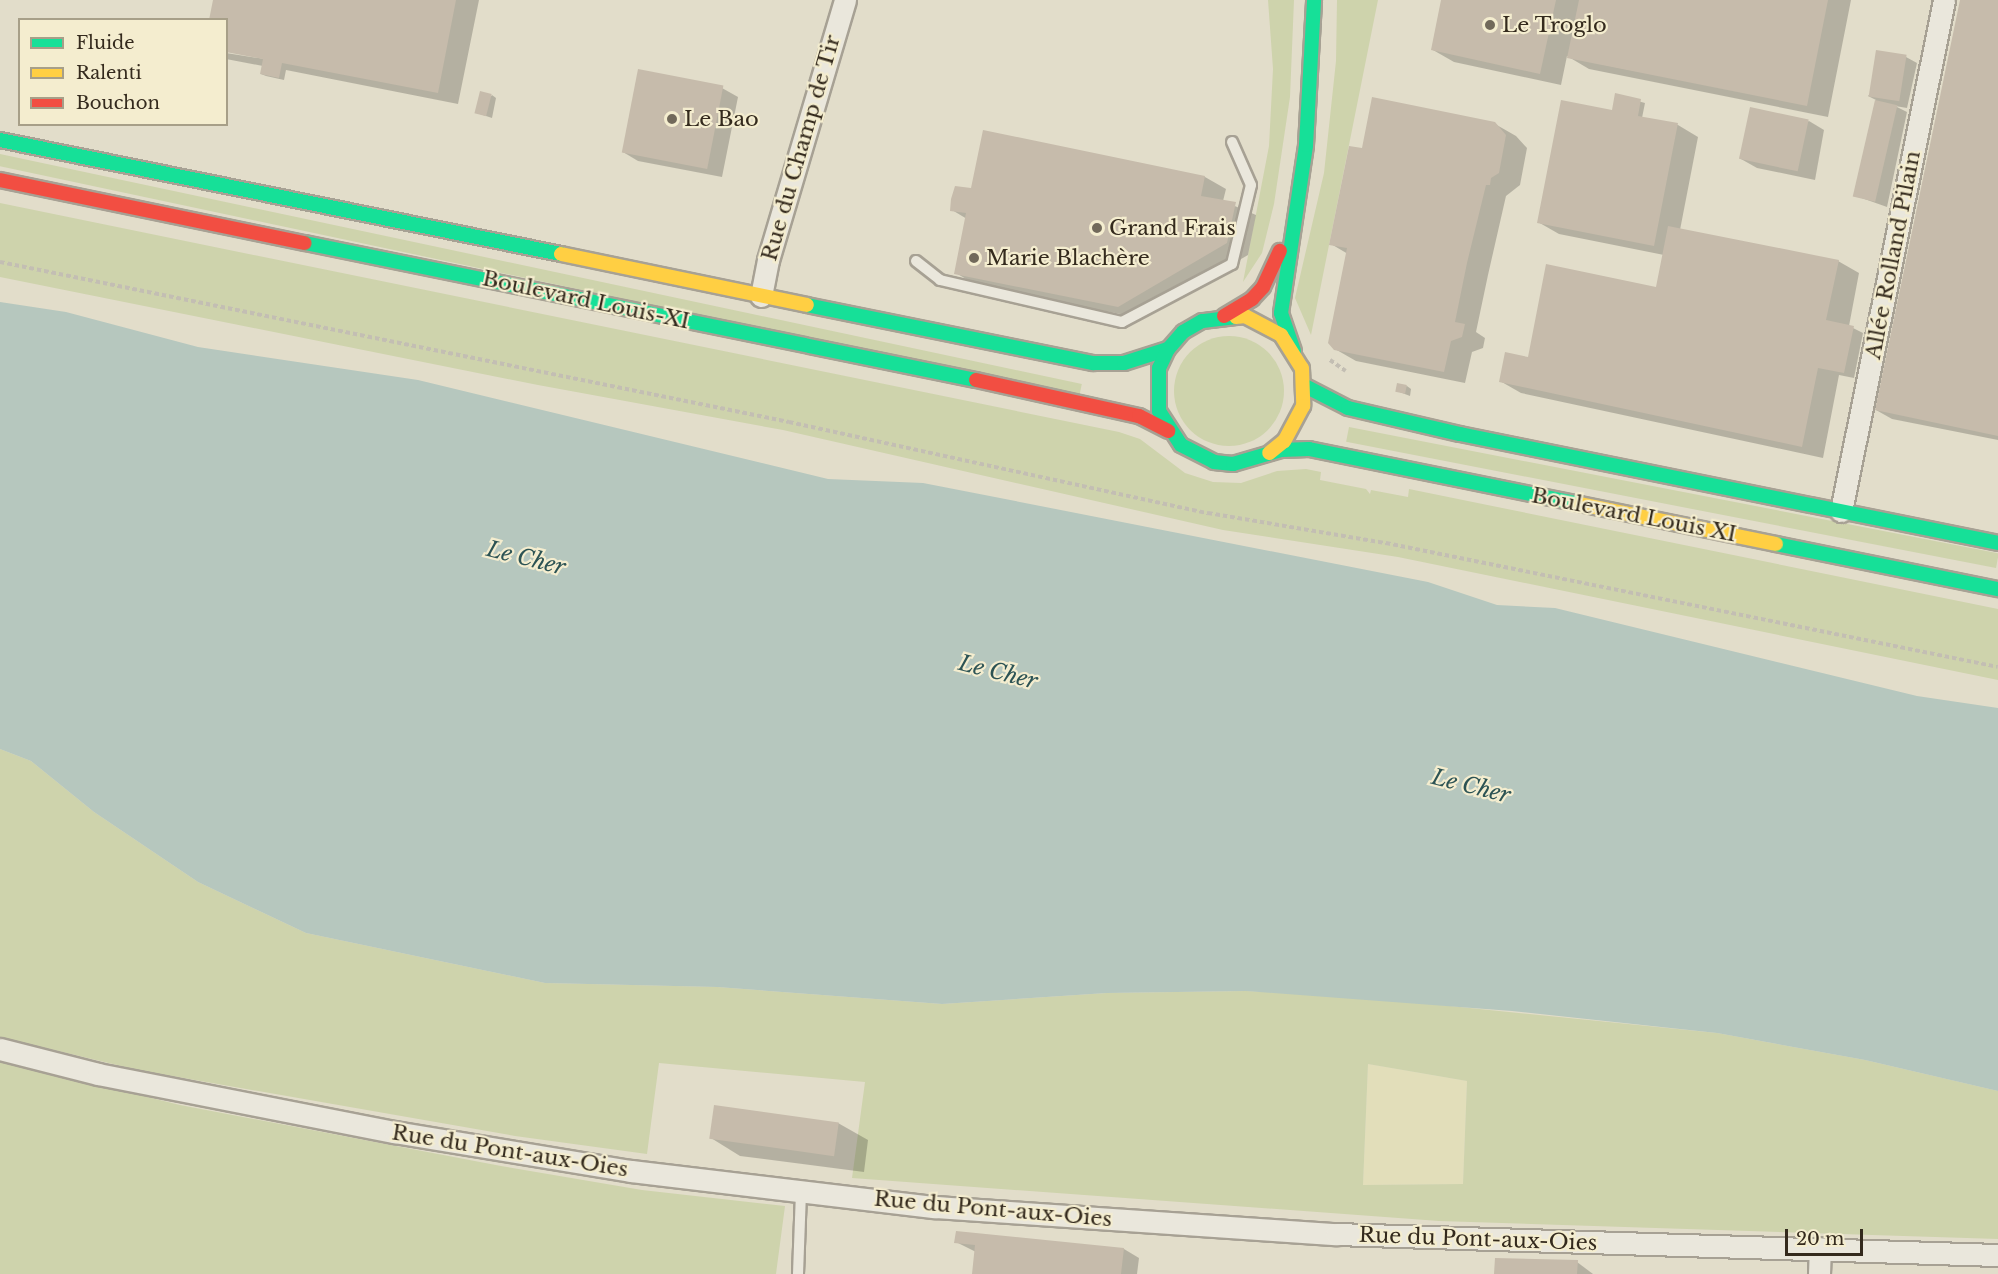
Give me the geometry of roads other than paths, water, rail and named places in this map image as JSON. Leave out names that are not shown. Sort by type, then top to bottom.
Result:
[{"type":"main road","points":[[1301,182],[1282,246],[1263,287],[1246,303],[1183,332],[1168,349],[1159,368],[1156,390],[1159,411],[1168,431],[1196,456],[1214,462],[1252,461],[1269,453],[1296,424],[1305,386],[1281,313],[1301,182],[1313,78],[1314,0]]},
{"type":"main road","name":"Boulevard Louis-XI","points":[[0,140],[1094,363],[1124,363],[1168,349]]},
{"type":"main road","name":"Boulevard Louis-XI","points":[[0,180],[1086,403],[1139,416],[1168,431]]},
{"type":"main road","points":[[1224,315],[1245,316],[1264,323],[1294,351]]},
{"type":"main road","points":[[1305,386],[1348,408],[1460,434],[1998,543]]},
{"type":"main road","name":"Boulevard Louis XI","points":[[1269,453],[1293,448],[1317,450],[1998,589]]},
{"type":"street","name":"Rue du Champ de Tir","points":[[761,296],[768,260],[844,0]]},
{"type":"street","name":"Allée Rolland Pilain","points":[[1841,511],[1944,0]]},
{"type":"street","name":"Rue du Pont-aux-Oies","points":[[0,1049],[98,1074],[395,1132],[631,1171],[935,1207],[1336,1234],[1998,1255]]},
{"type":"street","points":[[1819,1274],[1820,1248]]},
{"type":"lane","points":[[916,261],[939,280],[1122,322],[1232,264],[1251,185],[1232,142]]},
{"type":"lane","points":[[798,1274],[801,1191]]},
{"type":"water","name":"Le Cher","points":[[0,302],[66,312],[198,347],[418,380],[828,479],[923,483],[1428,582],[1497,605],[1555,608],[1917,696],[1998,708],[1998,1091],[1865,1060],[1717,1033],[1512,1011],[1246,991],[1107,993],[942,1004],[717,987],[545,983],[306,933],[198,882],[94,812],[31,761],[0,749]]},
{"type":"place","name":"Le Troglo","points":[[1490,25]]},
{"type":"place","name":"Le Bao","points":[[672,119]]},
{"type":"place","name":"Grand Frais","points":[[1097,228]]},
{"type":"place","name":"Marie Blachère","points":[[974,258]]}]
